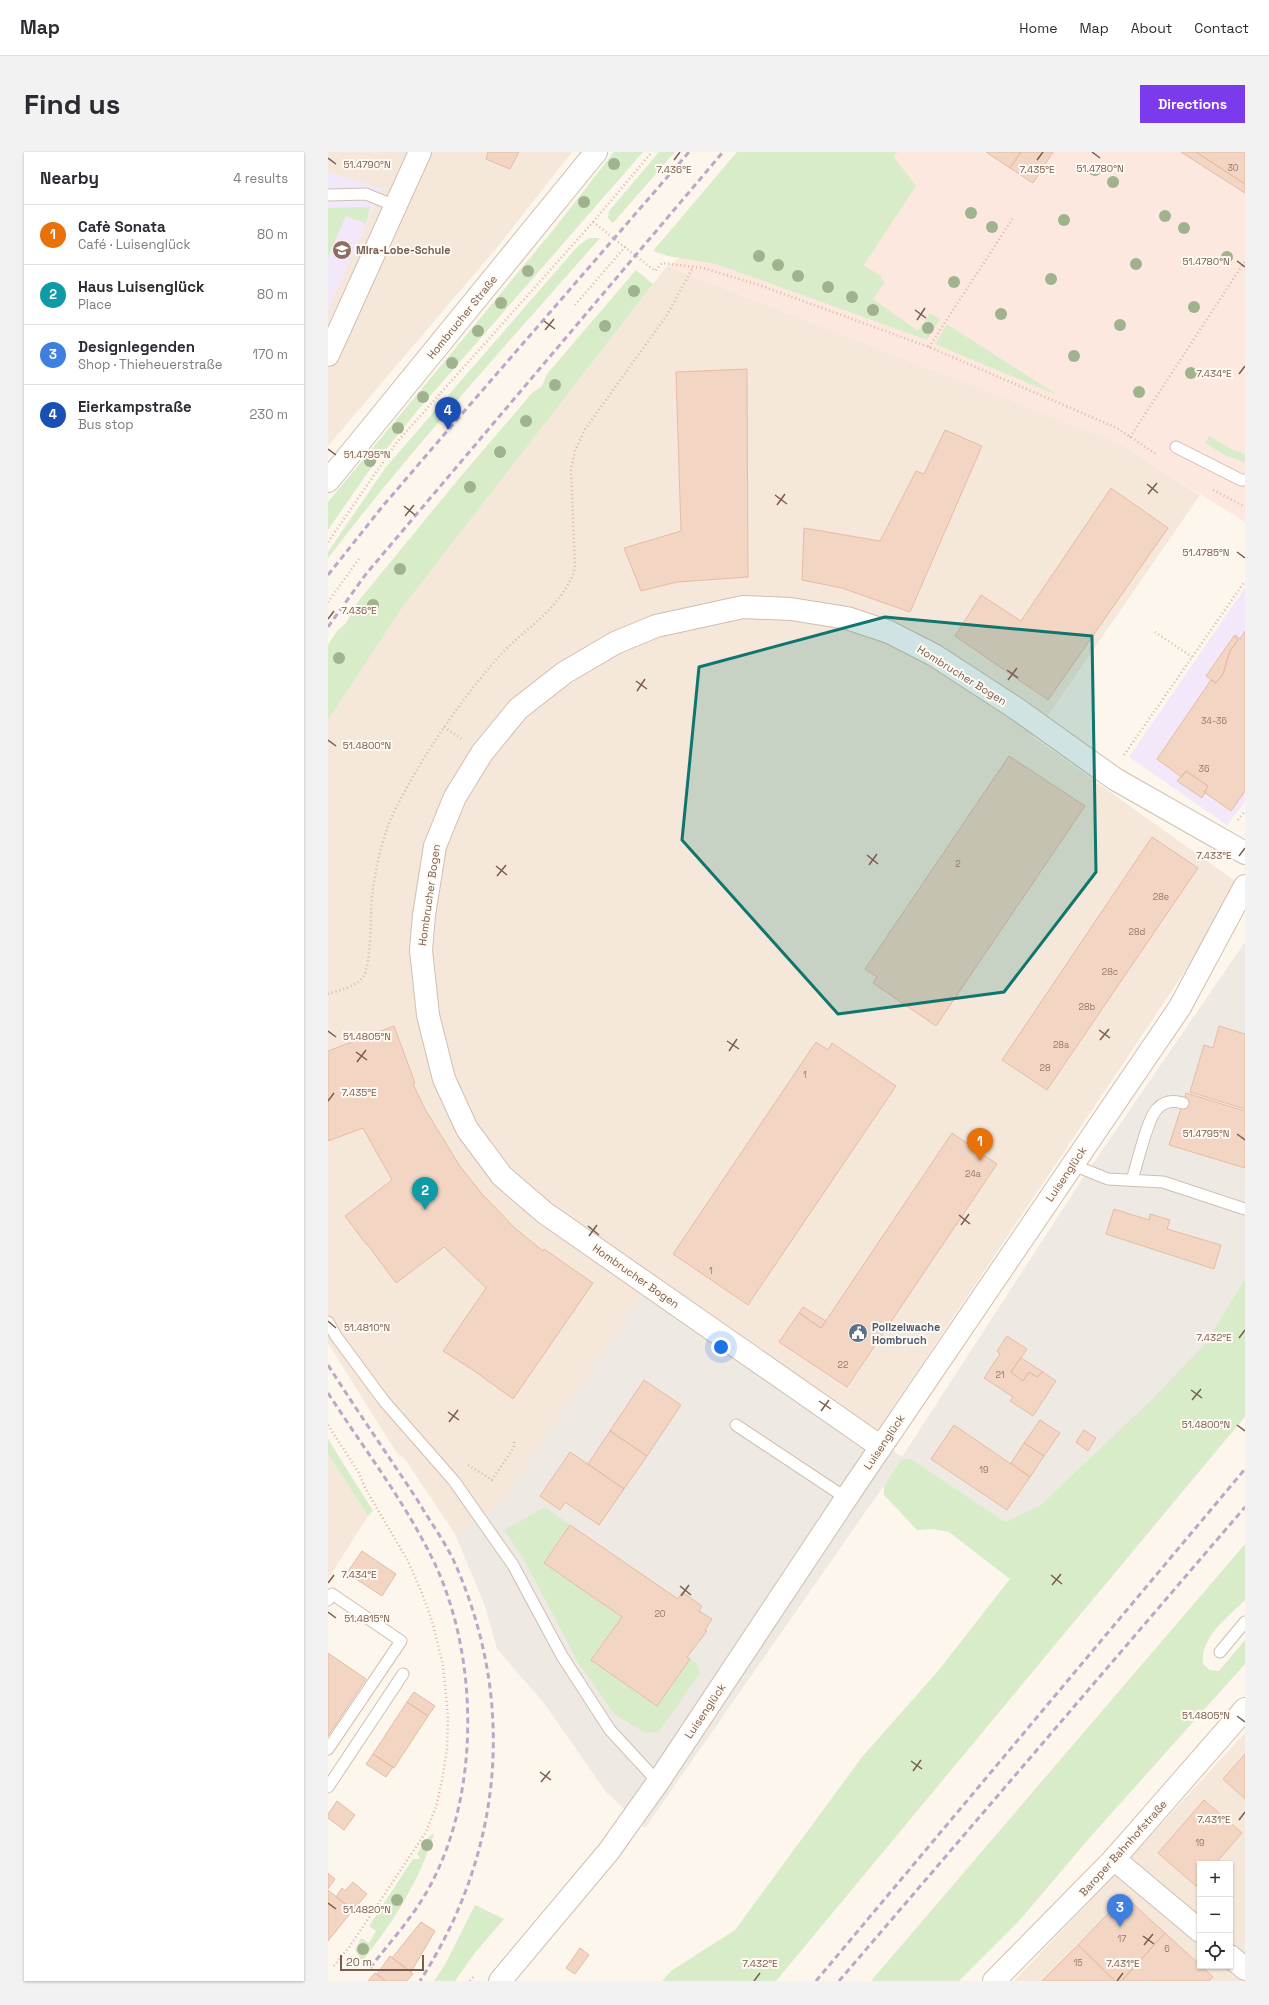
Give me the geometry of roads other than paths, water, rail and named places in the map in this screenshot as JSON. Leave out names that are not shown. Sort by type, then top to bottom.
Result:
[{"type":"street","points":[[328,355],[333,331],[420,152]]},
{"type":"street","name":"Hombrucher Straße","points":[[328,481],[596,152]]},
{"type":"street","name":"Hombrucher Bogen","points":[[880,1447],[545,1213],[502,1176],[467,1129],[444,1079],[428,1015],[421,950],[424,915],[435,846],[455,797],[482,753],[518,709],[564,673],[614,643],[656,626],[743,607],[791,608],[847,618],[889,632],[934,655],[1017,709],[1115,779],[1245,853]]},
{"type":"street","name":"Luisenglück","points":[[500,1981],[609,1851],[658,1782],[880,1447],[1180,1007],[1245,886]]},
{"type":"street","name":"Baroper Bahnhofstraße","points":[[994,1981],[1114,1859],[1245,1708]]},
{"type":"street","points":[[1114,1859],[1197,1928]]},
{"type":"street","points":[[1233,1958],[1245,1968]]},
{"type":"lane","points":[[328,195],[366,194],[395,206]]},
{"type":"lane","points":[[1176,447],[1241,480],[1245,480]]},
{"type":"lane","points":[[1132,1180],[1150,1121],[1155,1110],[1163,1103],[1174,1100],[1183,1103]]},
{"type":"lane","points":[[1072,1165],[1108,1179],[1163,1182],[1245,1209]]},
{"type":"lane","points":[[328,1322],[336,1336],[384,1401],[454,1481],[513,1565],[562,1656],[610,1730],[658,1782]]},
{"type":"lane","points":[[736,1425],[846,1498]]},
{"type":"lane","points":[[328,1600],[332,1594],[401,1641],[328,1749]]},
{"type":"lane","points":[[1220,1652],[1245,1622]]},
{"type":"lane","points":[[328,1787],[403,1674]]},
{"type":"railway","points":[[328,575],[382,507],[689,152]]},
{"type":"railway","points":[[328,627],[366,574],[723,152]]},
{"type":"railway","points":[[328,1365],[418,1501],[453,1559],[473,1612],[487,1666],[493,1720],[492,1774],[484,1828],[470,1880],[448,1931],[420,1981]]},
{"type":"railway","points":[[328,1393],[398,1498],[424,1541],[435,1564],[449,1601],[460,1641],[466,1683],[468,1726],[465,1768],[458,1810],[446,1849],[424,1897],[370,1968]]},
{"type":"railway","points":[[816,1981],[1245,1469]]},
{"type":"railway","points":[[839,1981],[1245,1507]]},
{"type":"place","name":"Mira-Lobe-Schule","points":[[342,250]]},
{"type":"place","name":"Eierkampstraße","points":[[448,430]]},
{"type":"place","name":"Cafè Sonata","points":[[980,1161]]},
{"type":"place","name":"Haus Luisenglück","points":[[425,1210]]},
{"type":"place","name":"Polizeiwache Hombruch","points":[[858,1333]]},
{"type":"place","name":"Designlegenden","points":[[1120,1927]]}]
